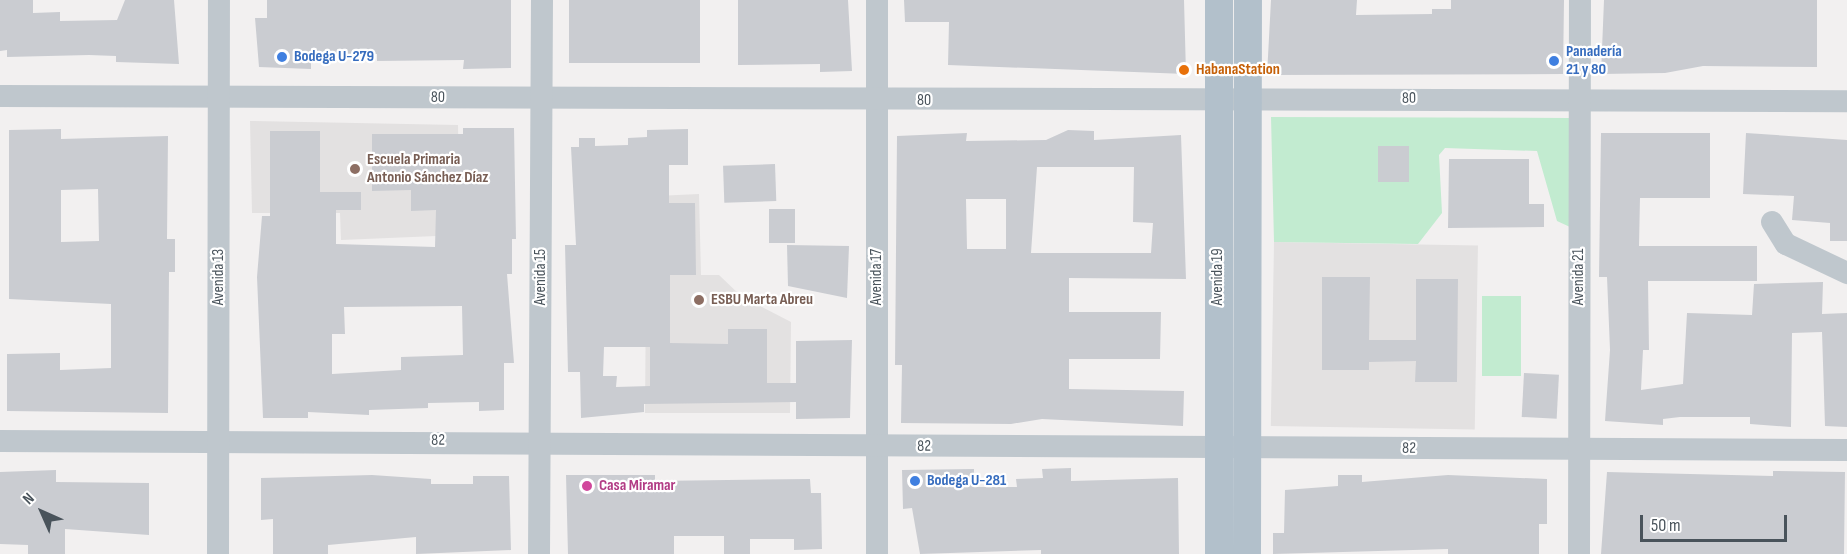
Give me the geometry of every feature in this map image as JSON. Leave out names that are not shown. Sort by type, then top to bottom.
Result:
[{"type":"main road","name":"Avenida 19","points":[[1219,0],[1219,554]]},
{"type":"main road","name":"Avenida 19","points":[[1247,554],[1248,0]]},
{"type":"street","name":"Avenida 13","points":[[218,554],[219,0]]},
{"type":"street","name":"Avenida 15","points":[[539,554],[542,0]]},
{"type":"street","name":"Avenida 17","points":[[877,0],[877,554]]},
{"type":"street","name":"Avenida 21","points":[[1579,554],[1578,97],[1580,0]]},
{"type":"street","name":"80","points":[[0,96],[220,95],[1218,102],[1578,97],[1847,101]]},
{"type":"street","points":[[1772,222],[1786,244],[1847,273]]},
{"type":"street","name":"82","points":[[0,441],[218,443],[540,440],[877,447],[1218,444],[1579,452],[1847,450]]},
{"type":"shaded area","name":"Escuela Primaria Antonio Sánchez Díaz","points":[[250,121],[458,125],[460,235],[341,240],[340,213],[252,213]]},
{"type":"shaded area","name":"ESBU Marta Abreu","points":[[699,194],[701,275],[719,275],[741,296],[791,322],[790,413],[645,413],[646,285],[656,196]]},
{"type":"shaded area","points":[[1274,242],[1478,246],[1475,430],[1271,426]]},
{"type":"green space","points":[[1271,117],[1569,118],[1570,227],[1557,221],[1537,151],[1445,148],[1439,155],[1442,213],[1418,244],[1274,242]]},
{"type":"green space","points":[[1482,296],[1521,296],[1521,376],[1482,376]]},
{"type":"building","points":[[0,0],[33,0],[33,13],[60,12],[60,21],[117,20],[125,0],[174,0],[179,64],[116,62],[116,56],[7,57],[7,50],[0,51]]},
{"type":"building","points":[[267,0],[511,0],[511,68],[463,69],[464,60],[377,61],[377,54],[334,54],[334,59],[311,59],[311,69],[259,67],[255,18],[267,18]]},
{"type":"building","points":[[569,0],[700,0],[700,63],[569,63]]},
{"type":"building","points":[[738,0],[848,0],[852,71],[820,72],[820,64],[738,65]]},
{"type":"building","points":[[904,0],[1184,0],[1186,74],[948,65],[949,22],[905,22]]},
{"type":"building","points":[[1271,0],[1357,0],[1356,15],[1432,14],[1432,9],[1451,9],[1451,0],[1564,0],[1563,74],[1267,75]]},
{"type":"building","points":[[1604,0],[1817,0],[1817,67],[1703,66],[1665,73],[1601,74]]},
{"type":"building","points":[[463,128],[514,128],[516,239],[512,239],[512,274],[507,274],[514,363],[504,363],[504,410],[479,411],[479,402],[428,403],[428,408],[369,410],[369,415],[308,412],[308,418],[263,418],[257,277],[262,216],[270,216],[270,131],[320,131],[320,192],[361,192],[361,210],[336,210],[336,244],[435,247],[436,210],[411,211],[411,190],[372,191],[372,134],[463,134]],"holes":[[[462,306],[463,355],[401,357],[401,370],[332,374],[332,334],[345,334],[344,307]]]},
{"type":"building","points":[[61,129],[61,139],[168,136],[167,239],[175,239],[175,272],[169,272],[168,413],[7,411],[7,354],[60,353],[60,370],[111,368],[111,304],[9,299],[9,130]],"holes":[[[98,189],[99,241],[61,242],[61,190]]]},
{"type":"building","points":[[688,129],[688,165],[669,165],[669,203],[695,203],[696,275],[670,275],[670,343],[728,344],[728,329],[767,329],[767,383],[796,383],[796,341],[852,340],[850,418],[796,419],[796,402],[644,404],[644,412],[581,418],[580,372],[568,372],[565,245],[576,245],[571,147],[579,147],[579,138],[595,138],[595,146],[628,145],[628,138],[647,137],[647,130]],"holes":[[[604,347],[650,347],[650,386],[616,387],[617,376],[603,376]]]},
{"type":"building","points":[[1068,130],[1094,131],[1094,140],[1181,135],[1186,279],[1069,278],[1069,312],[1161,312],[1160,359],[1069,359],[1069,389],[1184,391],[1183,426],[1042,419],[1011,424],[901,423],[902,365],[895,365],[897,136],[967,133],[966,141],[1046,140]],"holes":[[[1037,167],[1134,167],[1133,222],[1153,223],[1151,253],[1031,253]],[[966,199],[1006,199],[1006,249],[967,249]]]},
{"type":"building","points":[[1601,133],[1710,133],[1710,198],[1640,198],[1639,246],[1757,246],[1757,281],[1648,281],[1649,350],[1643,350],[1641,390],[1683,384],[1687,313],[1752,315],[1754,284],[1823,282],[1822,314],[1847,313],[1847,427],[1825,426],[1822,332],[1792,333],[1791,427],[1750,424],[1750,417],[1680,417],[1663,419],[1663,425],[1605,421],[1610,350],[1607,277],[1599,277]]},
{"type":"building","points":[[1746,133],[1847,140],[1847,241],[1830,241],[1830,223],[1792,220],[1794,196],[1743,194]]},
{"type":"building","points":[[1378,146],[1409,146],[1409,182],[1378,182]]},
{"type":"building","points":[[1449,159],[1529,159],[1529,204],[1544,204],[1544,227],[1448,228]]},
{"type":"building","points":[[775,164],[776,201],[724,203],[723,166]]},
{"type":"building","points":[[769,209],[795,209],[795,243],[769,243]]},
{"type":"building","points":[[787,245],[849,246],[847,298],[788,286]]},
{"type":"building","points":[[1322,277],[1370,277],[1369,340],[1416,340],[1416,279],[1458,279],[1457,382],[1415,382],[1416,361],[1369,362],[1369,370],[1322,370]]},
{"type":"building","points":[[1524,373],[1559,375],[1557,419],[1522,417]]},
{"type":"building","points":[[1071,468],[1071,481],[1178,478],[1179,554],[1041,554],[1041,550],[920,554],[912,508],[903,509],[902,470],[974,469],[974,487],[1017,487],[1016,479],[1043,478],[1042,469]]},
{"type":"building","points":[[56,470],[56,482],[149,483],[149,535],[65,529],[65,554],[28,554],[28,545],[0,544],[0,472]]},
{"type":"building","points":[[1773,471],[1845,472],[1844,554],[1601,554],[1607,472],[1773,476]]},
{"type":"building","points":[[372,475],[431,479],[431,484],[473,484],[473,476],[509,476],[511,550],[416,554],[416,537],[328,545],[328,554],[273,554],[273,519],[261,520],[261,478]]},
{"type":"building","points":[[566,475],[655,475],[655,481],[810,479],[811,493],[821,493],[822,549],[794,550],[794,539],[750,539],[750,554],[724,554],[724,536],[674,536],[674,554],[568,554]]},
{"type":"building","points":[[1338,475],[1362,475],[1362,482],[1448,475],[1547,479],[1547,524],[1539,524],[1539,554],[1448,554],[1448,549],[1273,554],[1273,533],[1284,533],[1285,490],[1338,486]]},
{"type":"place","name":"Bodega U-279","points":[[282,57]]},
{"type":"place","name":"Panadería 21 y 80","points":[[1554,61]]},
{"type":"place","name":"HabanaStation","points":[[1184,70]]},
{"type":"place","name":"Escuela Primaria Antonio Sánchez Díaz","points":[[355,169]]},
{"type":"place","name":"ESBU Marta Abreu","points":[[699,300]]},
{"type":"place","name":"Bodega U-281","points":[[915,481]]},
{"type":"place","name":"Casa Miramar","points":[[587,486]]}]
